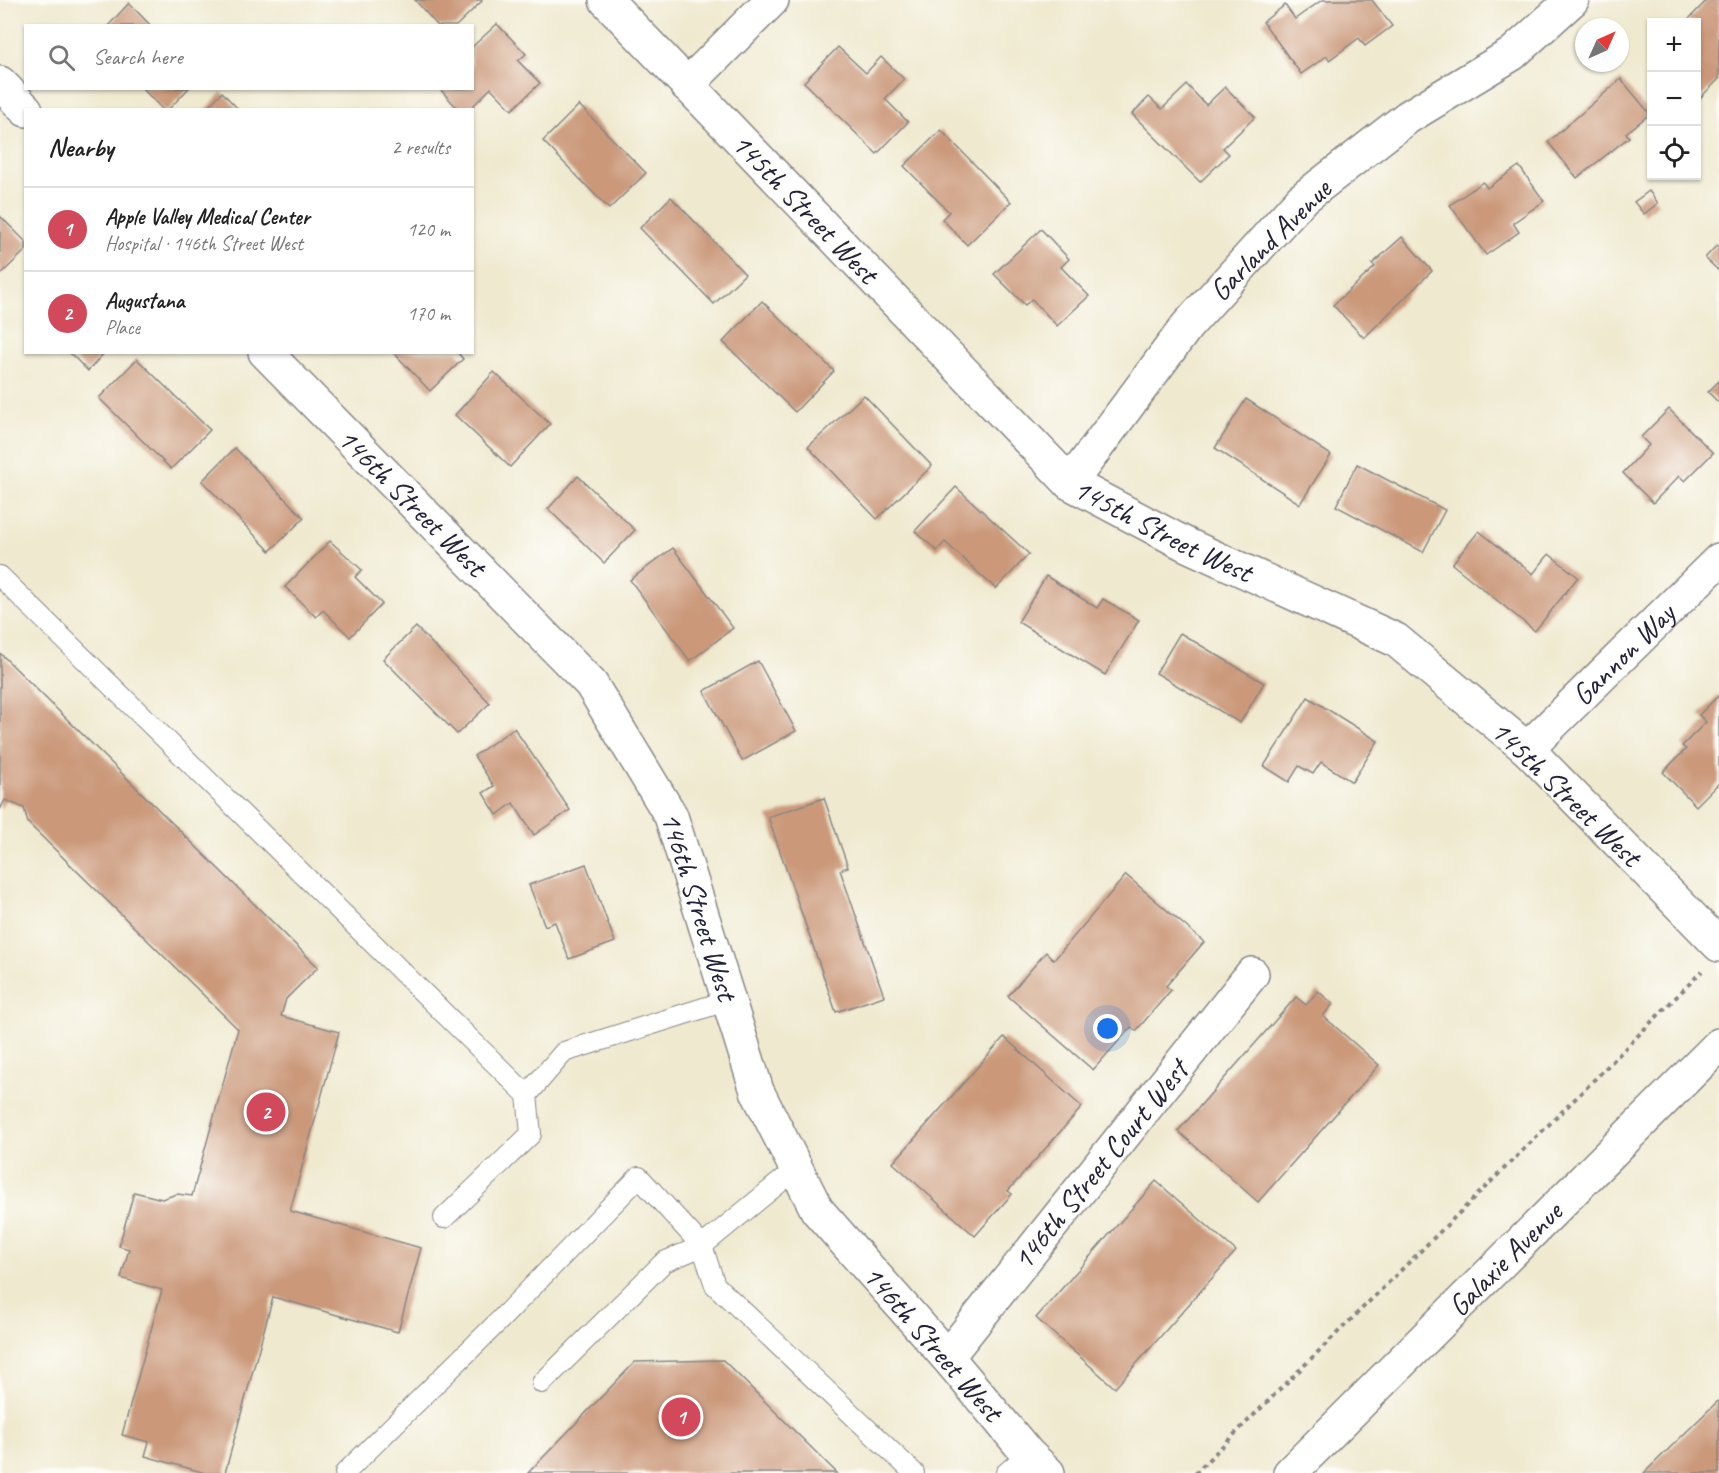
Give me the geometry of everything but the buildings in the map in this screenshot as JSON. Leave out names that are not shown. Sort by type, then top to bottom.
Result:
[{"type":"street","name":"145th Street West","points":[[606,0],[1070,483],[1185,544],[1396,640],[1527,749],[1712,956]]},
{"type":"street","points":[[687,85],[772,0]]},
{"type":"street","name":"Garland Avenue","points":[[1070,483],[1187,326],[1301,200],[1408,117],[1512,54],[1572,0]]},
{"type":"street","points":[[0,83],[24,108]]},
{"type":"street","name":"146th Street West","points":[[267,354],[591,684],[671,816],[757,1090],[818,1210],[947,1357],[1027,1466]]},
{"type":"street","name":"Gannon Way","points":[[1527,749],[1719,560]]},
{"type":"street","name":"146th Street Court West","points":[[947,1357],[1252,974]]},
{"type":"street","name":"Galaxie Avenue","points":[[1290,1473],[1719,1045]]},
{"type":"lane","points":[[0,576],[527,1095],[531,1134],[444,1218]]},
{"type":"lane","points":[[527,1095],[564,1052],[729,1000]]},
{"type":"lane","points":[[542,1383],[664,1262],[702,1246],[796,1169]]},
{"type":"lane","points":[[345,1473],[498,1322],[639,1177],[702,1246],[715,1285],[914,1473]]},
{"type":"path","points":[[1195,1473],[1581,1093],[1712,956]]},
{"type":"place","name":"Augustana","points":[[266,1112]]},
{"type":"place","name":"Apple Valley Medical Center","points":[[681,1417]]}]
